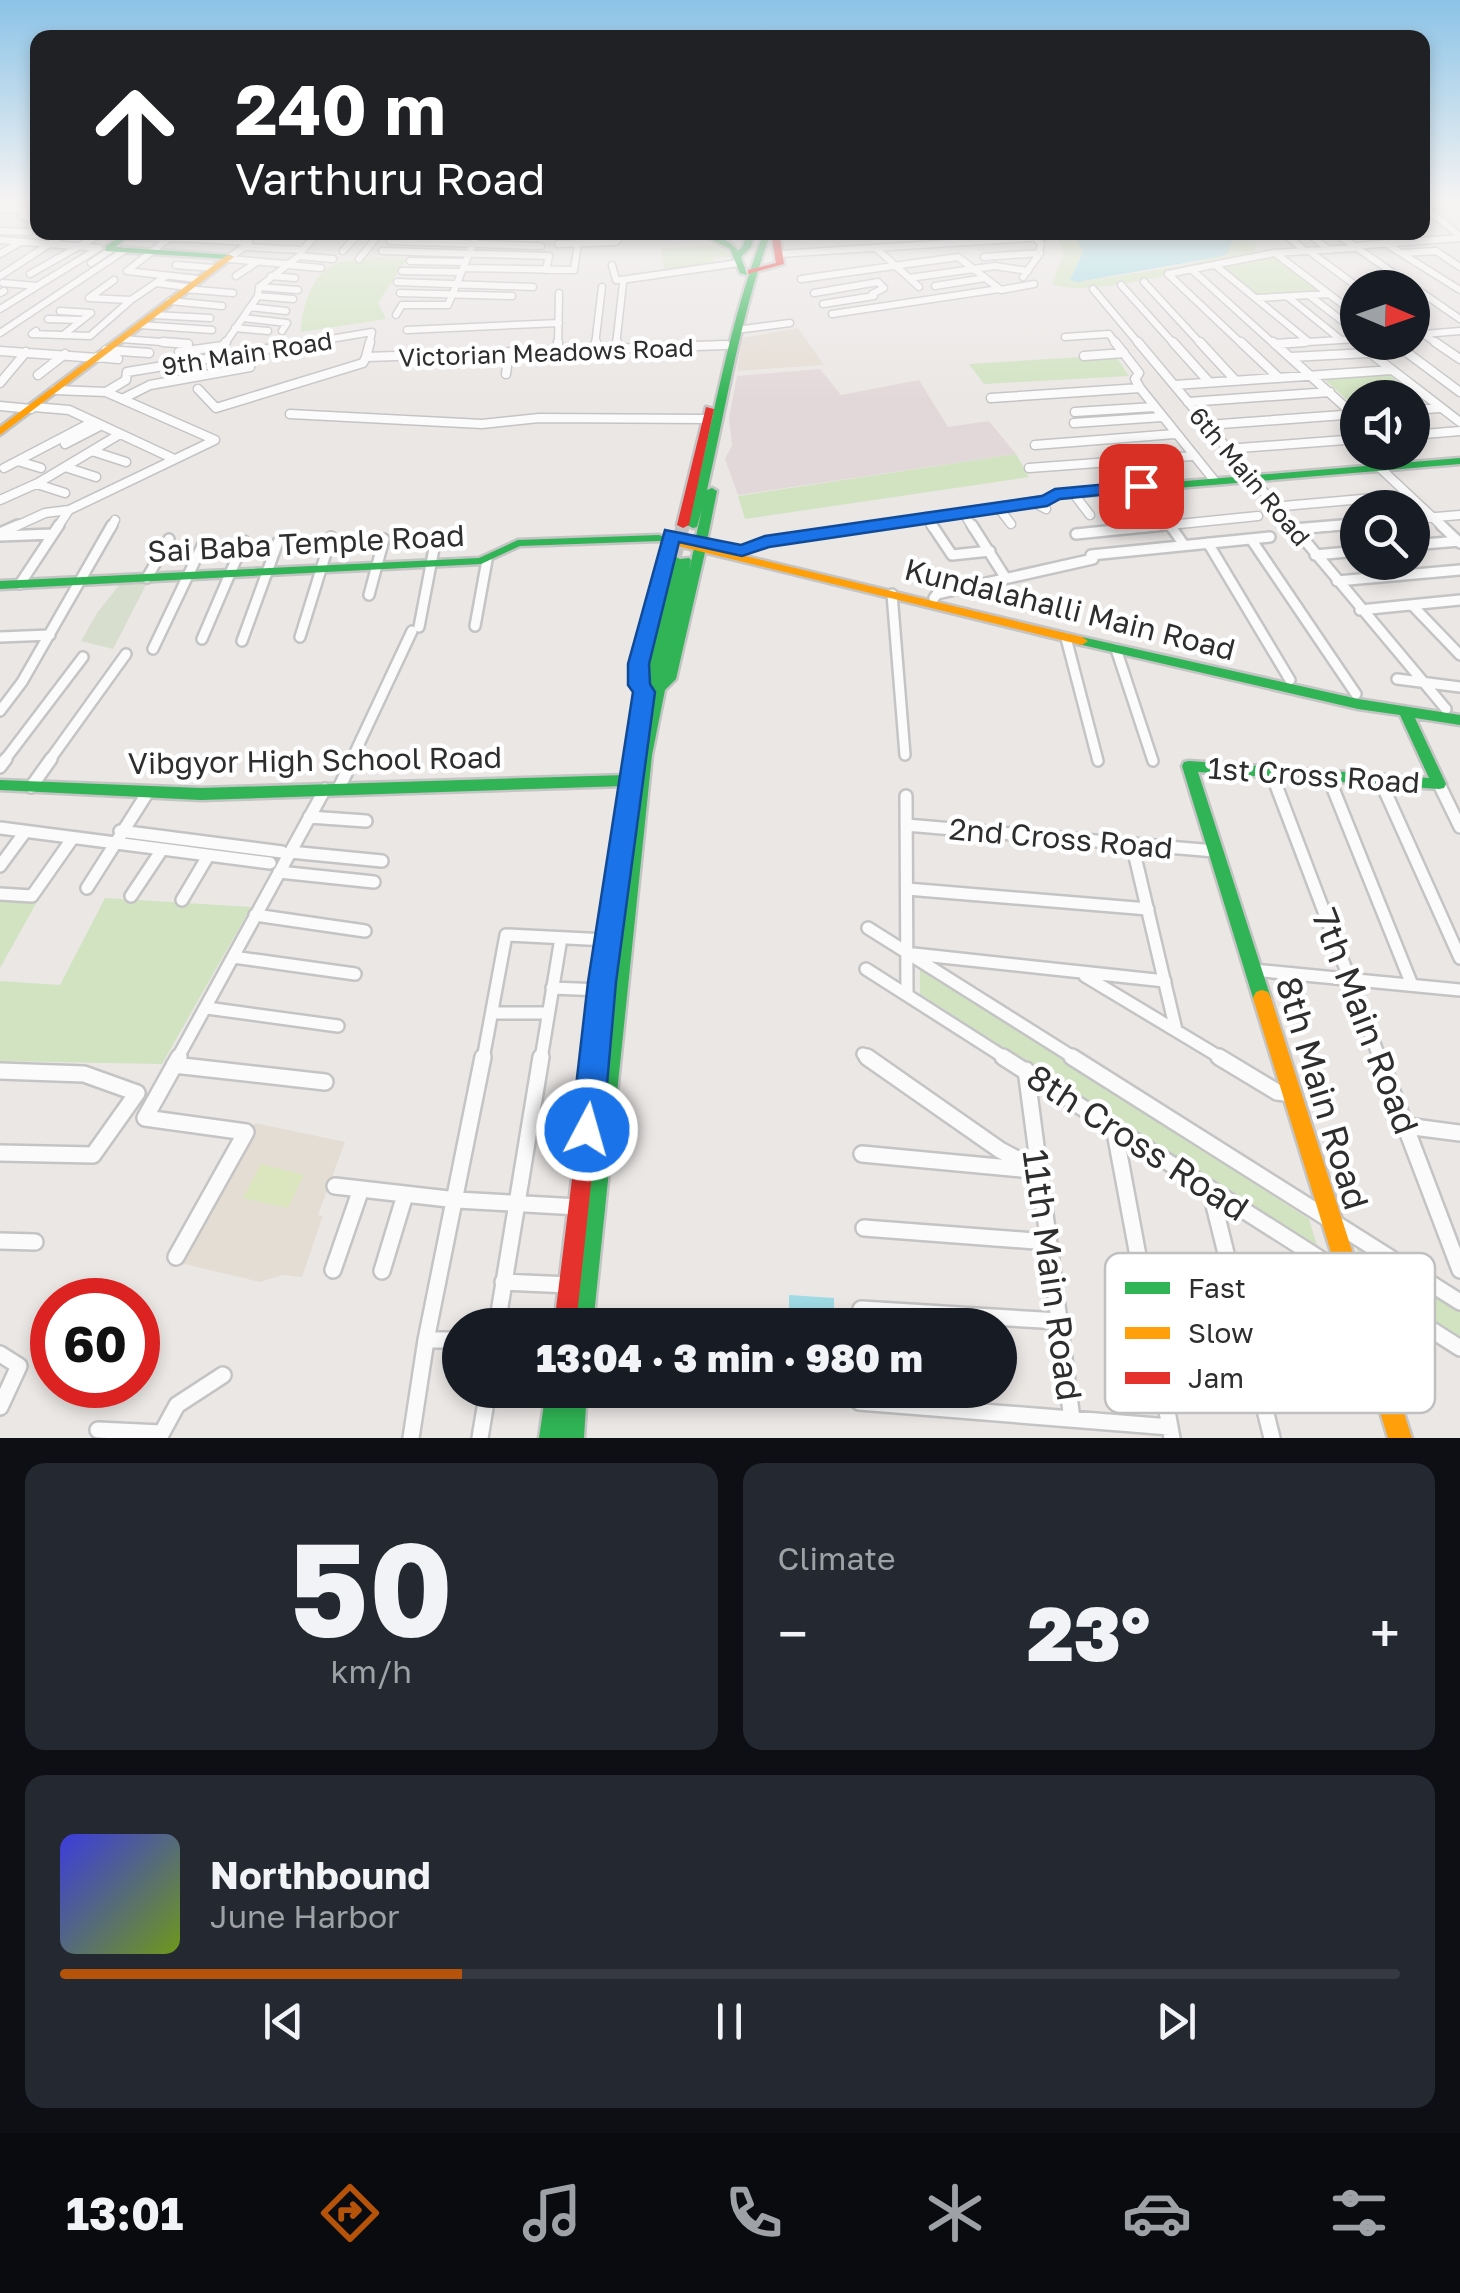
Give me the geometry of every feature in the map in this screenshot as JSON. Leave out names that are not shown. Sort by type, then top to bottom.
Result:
[{"type":"main road","points":[[651,690],[670,679],[691,460],[706,450],[736,330],[746,267]]},
{"type":"main road","points":[[651,690],[639,685],[638,664],[684,535],[718,465],[706,450],[707,420],[746,267]]},
{"type":"main road","points":[[2,429],[54,390],[112,360],[122,339],[214,268]]},
{"type":"main road","points":[[1430,464],[1460,461]]},
{"type":"main road","points":[[742,551],[765,542],[998,506],[1040,506],[1073,493],[1351,470]]},
{"type":"main road","name":"Kundalahalli Main Road","points":[[684,535],[934,598],[1290,680],[1453,709]]},
{"type":"main road","name":"Kundalahalli Main Road","points":[[684,535],[1066,638],[1406,712],[1460,720]]},
{"type":"main road","name":"Sai Baba Temple Road","points":[[0,585],[487,560],[518,543],[684,535]]},
{"type":"main road","points":[[583,1308],[613,937],[630,780],[679,559]]},
{"type":"main road","points":[[567,1308],[601,990],[646,748],[651,690]]},
{"type":"main road","points":[[1406,712],[1439,784]]},
{"type":"main road","name":"1st Cross Road","points":[[1189,766],[1439,784]]},
{"type":"main road","name":"8th Main Road","points":[[1189,766],[1342,1253]]},
{"type":"main road","name":"Vibgyor High School Road","points":[[0,785],[148,792],[630,780]]},
{"type":"main road","points":[[552,1438],[555,1408]]},
{"type":"main road","points":[[572,1438],[574,1408]]},
{"type":"main road","name":"8th Main Road","points":[[1392,1413],[1400,1438]]},
{"type":"street","points":[[2,286],[24,267]]},
{"type":"street","points":[[30,274],[42,267]]},
{"type":"street","points":[[0,308],[75,267]]},
{"type":"street","points":[[2,332],[89,267]]},
{"type":"street","points":[[79,305],[130,267]]},
{"type":"street","points":[[236,276],[248,267]]},
{"type":"street","points":[[179,352],[223,346],[270,276],[284,267]]},
{"type":"street","points":[[311,267],[321,268]]},
{"type":"street","points":[[402,271],[461,267]]},
{"type":"street","points":[[396,315],[402,305],[448,305],[463,267]]},
{"type":"street","points":[[466,267],[574,270],[575,282]]},
{"type":"street","points":[[613,267],[616,280],[621,280],[717,267]]},
{"type":"street","points":[[803,279],[894,267]]},
{"type":"street","points":[[895,267],[919,288]]},
{"type":"street","points":[[971,267],[999,289]]},
{"type":"street","points":[[909,278],[987,267]]},
{"type":"street","points":[[999,267],[1025,274],[1030,267]]},
{"type":"street","points":[[1202,267],[1168,274],[1278,377]]},
{"type":"street","points":[[1217,267],[1309,342]]},
{"type":"street","points":[[1294,267],[1340,302]]},
{"type":"street","points":[[1383,267],[1460,319]]},
{"type":"street","points":[[1423,267],[1460,290]]},
{"type":"street","points":[[1191,269],[1340,400]]},
{"type":"street","points":[[798,270],[834,315],[1034,284]]},
{"type":"street","points":[[127,271],[167,276],[190,285]]},
{"type":"street","points":[[36,330],[32,334],[90,336],[131,300],[167,276]]},
{"type":"street","points":[[270,276],[295,278]]},
{"type":"street","points":[[935,286],[985,278]]},
{"type":"street","points":[[397,282],[534,287]]},
{"type":"street","points":[[814,293],[878,282],[885,290],[874,296]]},
{"type":"street","points":[[1144,282],[1235,380]]},
{"type":"street","points":[[156,283],[233,292]]},
{"type":"street","points":[[616,348],[623,283]]},
{"type":"street","name":"6th Main Road","points":[[1121,285],[1209,382]]},
{"type":"street","points":[[2,286],[38,286]]},
{"type":"street","points":[[595,348],[602,286]]},
{"type":"street","points":[[258,292],[298,290]]},
{"type":"street","name":"6th Main Road","points":[[1093,290],[1360,610],[1453,709]]},
{"type":"street","points":[[258,292],[293,298]]},
{"type":"street","points":[[400,293],[512,296]]},
{"type":"street","points":[[558,350],[559,293]]},
{"type":"street","points":[[1256,298],[1329,294]]},
{"type":"street","points":[[479,306],[484,296]]},
{"type":"street","points":[[874,296],[885,306]]},
{"type":"street","points":[[823,304],[874,296]]},
{"type":"street","points":[[1288,296],[1340,339]]},
{"type":"street","points":[[1309,296],[1340,323]]},
{"type":"street","points":[[89,298],[131,300]]},
{"type":"street","points":[[170,301],[222,306]]},
{"type":"street","points":[[250,307],[286,310]]},
{"type":"street","points":[[60,310],[91,312],[63,335]]},
{"type":"street","points":[[152,315],[210,318]]},
{"type":"street","points":[[48,318],[104,323]]},
{"type":"street","points":[[243,318],[287,322],[282,331]]},
{"type":"street","points":[[598,318],[619,318]]},
{"type":"street","points":[[407,330],[560,323]]},
{"type":"street","points":[[736,330],[790,323]]},
{"type":"street","points":[[140,325],[212,330]]},
{"type":"street","points":[[235,328],[268,331]]},
{"type":"street","points":[[1430,334],[1460,331]]},
{"type":"street","name":"9th Main Road","points":[[106,392],[126,380],[112,360],[372,332],[366,357]]},
{"type":"street","points":[[1065,337],[1109,334],[1139,373],[1135,379],[1140,388],[1214,480]]},
{"type":"street","points":[[1430,338],[1460,360]]},
{"type":"street","points":[[122,339],[188,344]]},
{"type":"street","points":[[1276,344],[1340,340]]},
{"type":"street","name":"Victorian Meadows Road","points":[[366,357],[726,345]]},
{"type":"street","points":[[0,351],[112,360],[148,353]]},
{"type":"street","points":[[0,383],[26,352]]},
{"type":"street","points":[[506,374],[509,352]]},
{"type":"street","points":[[38,375],[66,354]]},
{"type":"street","points":[[1084,356],[1121,354]]},
{"type":"street","points":[[1290,357],[1340,354]]},
{"type":"street","points":[[198,390],[216,408],[362,363],[366,357]]},
{"type":"street","points":[[1379,360],[1460,422]]},
{"type":"street","points":[[1417,360],[1460,392]]},
{"type":"street","name":"9th Main Road","points":[[122,400],[150,385],[250,367]]},
{"type":"street","points":[[1175,385],[1392,370]]},
{"type":"street","points":[[990,398],[1140,388]]},
{"type":"street","points":[[0,534],[45,513],[69,510],[214,440],[106,392],[54,390]]},
{"type":"street","points":[[1188,402],[1330,392]]},
{"type":"street","points":[[0,406],[68,410],[172,458]]},
{"type":"street","points":[[1075,412],[1154,407]]},
{"type":"street","points":[[1430,409],[1441,408]]},
{"type":"street","points":[[290,414],[482,424],[539,418],[707,420]]},
{"type":"street","points":[[1207,425],[1340,415]]},
{"type":"street","points":[[1074,423],[1162,417]]},
{"type":"street","points":[[65,444],[96,424]]},
{"type":"street","points":[[4,468],[96,424]]},
{"type":"street","points":[[1430,434],[1460,431]]},
{"type":"street","points":[[0,500],[37,484],[120,434]]},
{"type":"street","points":[[1035,445],[1175,434]]},
{"type":"street","points":[[1226,449],[1340,440]]},
{"type":"street","points":[[92,451],[126,462]]},
{"type":"street","points":[[1029,468],[1192,456]]},
{"type":"street","points":[[18,461],[41,468]]},
{"type":"street","points":[[65,467],[96,477]]},
{"type":"street","points":[[1382,470],[1403,490]]},
{"type":"street","points":[[37,484],[65,493]]},
{"type":"street","points":[[1141,486],[1184,545]]},
{"type":"street","points":[[1073,493],[1090,514]]},
{"type":"street","points":[[1272,506],[1340,500]]},
{"type":"street","points":[[998,506],[1012,524]]},
{"type":"street","points":[[20,584],[69,510]]},
{"type":"street","points":[[963,512],[1006,577]]},
{"type":"street","points":[[1432,517],[1460,515]]},
{"type":"street","points":[[1076,534],[1258,516]]},
{"type":"street","points":[[926,517],[952,555],[990,551]]},
{"type":"street","points":[[1432,517],[1459,542]]},
{"type":"street","points":[[0,711],[50,635],[115,520]]},
{"type":"street","points":[[1293,529],[1340,525]]},
{"type":"street","points":[[1148,526],[1164,547]]},
{"type":"street","points":[[0,534],[54,534]]},
{"type":"street","points":[[934,598],[1006,577],[1093,559],[1091,555],[1270,537]]},
{"type":"street","points":[[300,637],[330,538]]},
{"type":"street","points":[[176,1257],[246,1132],[145,1118],[256,915],[274,868],[332,788],[416,629],[436,538]]},
{"type":"street","points":[[1251,538],[1356,694]]},
{"type":"street","points":[[146,578],[169,539]]},
{"type":"street","points":[[368,595],[384,539]]},
{"type":"street","points":[[202,639],[244,541]]},
{"type":"street","points":[[242,641],[278,542]]},
{"type":"street","points":[[1430,544],[1459,542]]},
{"type":"street","points":[[1208,543],[1290,680]]},
{"type":"street","points":[[154,649],[203,544]]},
{"type":"street","points":[[1315,555],[1340,553]]},
{"type":"street","points":[[475,626],[487,560]]},
{"type":"street","points":[[1337,581],[1460,570]]},
{"type":"street","points":[[892,594],[905,755]]},
{"type":"street","points":[[1360,610],[1460,600]]},
{"type":"street","points":[[1412,605],[1460,655]]},
{"type":"street","points":[[0,637],[50,635]]},
{"type":"street","points":[[1066,638],[1098,762]]},
{"type":"street","points":[[1116,649],[1153,762]]},
{"type":"street","points":[[31,787],[126,654]]},
{"type":"street","points":[[0,767],[83,658]]},
{"type":"street","points":[[1397,679],[1460,687]]},
{"type":"street","name":"7th Main Road","points":[[1271,772],[1460,1270]]},
{"type":"street","points":[[1328,776],[1412,986]]},
{"type":"street","points":[[1380,780],[1460,958]]},
{"type":"street","points":[[1439,784],[1460,826]]},
{"type":"street","points":[[86,888],[148,792]]},
{"type":"street","points":[[906,796],[908,995]]},
{"type":"street","points":[[309,817],[366,821]]},
{"type":"street","name":"2nd Cross Road","points":[[906,825],[1216,850]]},
{"type":"street","points":[[0,828],[374,882]]},
{"type":"street","points":[[120,831],[382,861]]},
{"type":"street","points":[[0,866],[25,832]]},
{"type":"street","points":[[0,894],[32,896],[72,839]]},
{"type":"street","points":[[1132,844],[1176,1030]]},
{"type":"street","points":[[131,896],[161,851]]},
{"type":"street","points":[[182,900],[208,856]]},
{"type":"street","points":[[907,888],[1148,910]]},
{"type":"street","points":[[256,915],[364,931]]},
{"type":"street","points":[[868,928],[1383,1253]]},
{"type":"street","points":[[411,1438],[426,1340],[458,1200],[506,934],[613,937]]},
{"type":"street","points":[[500,1308],[561,938]]},
{"type":"street","points":[[908,953],[1165,981]]},
{"type":"street","points":[[234,957],[355,974]]},
{"type":"street","name":"8th Cross Road","points":[[866,969],[1311,1253]]},
{"type":"street","points":[[1253,970],[1460,990]]},
{"type":"street","points":[[1080,972],[1277,1092],[1292,1094]]},
{"type":"street","points":[[552,988],[601,990]]},
{"type":"street","points":[[208,1008],[338,1026]]},
{"type":"street","points":[[492,1013],[548,1013]]},
{"type":"street","points":[[864,1054],[1000,1150],[1038,1170]]},
{"type":"street","points":[[174,1066],[325,1082]]},
{"type":"street","name":"11th Main Road","points":[[1026,1070],[1072,1420]]},
{"type":"street","points":[[0,1072],[84,1074],[137,1093],[93,1155],[0,1153]]},
{"type":"street","points":[[131,1101],[152,1103]]},
{"type":"street","points":[[1406,1126],[1460,1132]]},
{"type":"street","points":[[1114,1127],[1137,1253]]},
{"type":"street","points":[[862,1154],[1038,1170]]},
{"type":"street","points":[[335,1186],[458,1200],[579,1207]]},
{"type":"street","points":[[1210,1188],[1226,1253]]},
{"type":"street","points":[[333,1270],[362,1189]]},
{"type":"street","points":[[382,1271],[405,1195]]},
{"type":"street","points":[[864,1228],[1048,1242]]},
{"type":"street","points":[[0,1241],[35,1242]]},
{"type":"street","points":[[504,1282],[570,1284]]},
{"type":"street","points":[[1435,1286],[1460,1302]]},
{"type":"street","points":[[1017,1319],[1059,1322]]},
{"type":"street","name":"8th Cross Road","points":[[1435,1332],[1460,1348]]},
{"type":"street","points":[[426,1340],[442,1340]]},
{"type":"street","points":[[0,1354],[7,1354],[19,1366],[0,1408]]},
{"type":"street","points":[[98,1430],[160,1436],[177,1405],[223,1375]]},
{"type":"street","points":[[480,1438],[485,1408]]},
{"type":"street","points":[[930,1408],[1171,1433]]},
{"type":"street","points":[[1266,1413],[1272,1438]]},
{"type":"shaded area","points":[[798,328],[824,365],[737,371],[742,338]]},
{"type":"shaded area","points":[[820,369],[841,395],[919,380],[948,427],[989,421],[1016,454],[738,495],[725,459],[732,445],[729,419],[737,376]]},
{"type":"shaded area","points":[[255,1123],[345,1142],[318,1215],[323,1216],[302,1277],[282,1275],[260,1282],[180,1263]]},
{"type":"green space","points":[[402,267],[378,303],[386,319],[301,332],[307,298],[326,269]]},
{"type":"green space","points":[[1059,267],[1076,267],[1070,279],[1078,282],[1175,267],[1202,267],[1121,284],[1069,288],[1052,284]]},
{"type":"green space","points":[[1221,267],[1291,267],[1325,293],[1257,297]]},
{"type":"green space","points":[[1115,355],[1129,376],[984,384],[969,364]]},
{"type":"green space","points":[[1388,374],[1396,380],[1340,380],[1340,394],[1323,378]]},
{"type":"green space","points":[[1016,454],[1029,477],[745,519],[738,496]]},
{"type":"green space","points":[[147,583],[113,649],[81,641],[120,584]]},
{"type":"green space","points":[[105,898],[251,907],[162,1064],[0,1061],[0,981],[60,985]]},
{"type":"green space","points":[[38,900],[0,968],[0,902]]},
{"type":"green space","points":[[920,967],[1309,1219],[1319,1252],[920,994]]},
{"type":"green space","points":[[261,1164],[304,1175],[288,1208],[243,1198]]},
{"type":"green space","points":[[1435,1295],[1460,1310],[1460,1340],[1435,1323]]},
{"type":"water","points":[[1076,267],[1161,267],[1078,282],[1070,280]]},
{"type":"water","points":[[789,1295],[834,1298],[834,1308],[789,1308]]},
{"type":"tunnel","points":[[674,559],[683,525]]},
{"type":"traffic: fast","points":[[741,267],[744,273]]},
{"type":"traffic: fast","points":[[693,525],[754,267]]},
{"type":"traffic: fast","points":[[742,551],[765,542],[1047,500],[1055,495],[1460,461]]},
{"type":"traffic: fast","points":[[701,541],[712,491]]},
{"type":"traffic: fast","points":[[0,585],[481,561],[518,543],[659,538],[670,541]]},
{"type":"traffic: fast","points":[[657,690],[669,679],[700,548]]},
{"type":"traffic: fast","points":[[592,1090],[636,749],[674,559]]},
{"type":"traffic: fast","points":[[584,1308],[645,755],[685,560]]},
{"type":"traffic: fast","points":[[1082,641],[1358,704],[1460,720]]},
{"type":"traffic: fast","points":[[1262,998],[1189,766],[1439,784],[1405,712]]},
{"type":"traffic: fast","points":[[0,785],[201,794],[630,780]]},
{"type":"traffic: fast","points":[[551,1438],[555,1408]]},
{"type":"traffic: fast","points":[[572,1438],[574,1408]]},
{"type":"traffic: slow","points":[[0,432],[217,267]]},
{"type":"traffic: slow","points":[[670,541],[1082,641]]},
{"type":"traffic: slow","points":[[1262,998],[1342,1253]]},
{"type":"traffic: slow","points":[[1392,1413],[1400,1438]]},
{"type":"traffic: jam","points":[[751,272],[769,267]]},
{"type":"traffic: jam","points":[[683,525],[709,409]]},
{"type":"traffic: jam","points":[[567,1308],[592,1090]]},
{"type":"route","points":[[587,1130],[602,982],[644,692],[639,685],[638,664],[672,534],[742,551],[765,542],[1047,500],[1055,494],[1141,486]]}]
